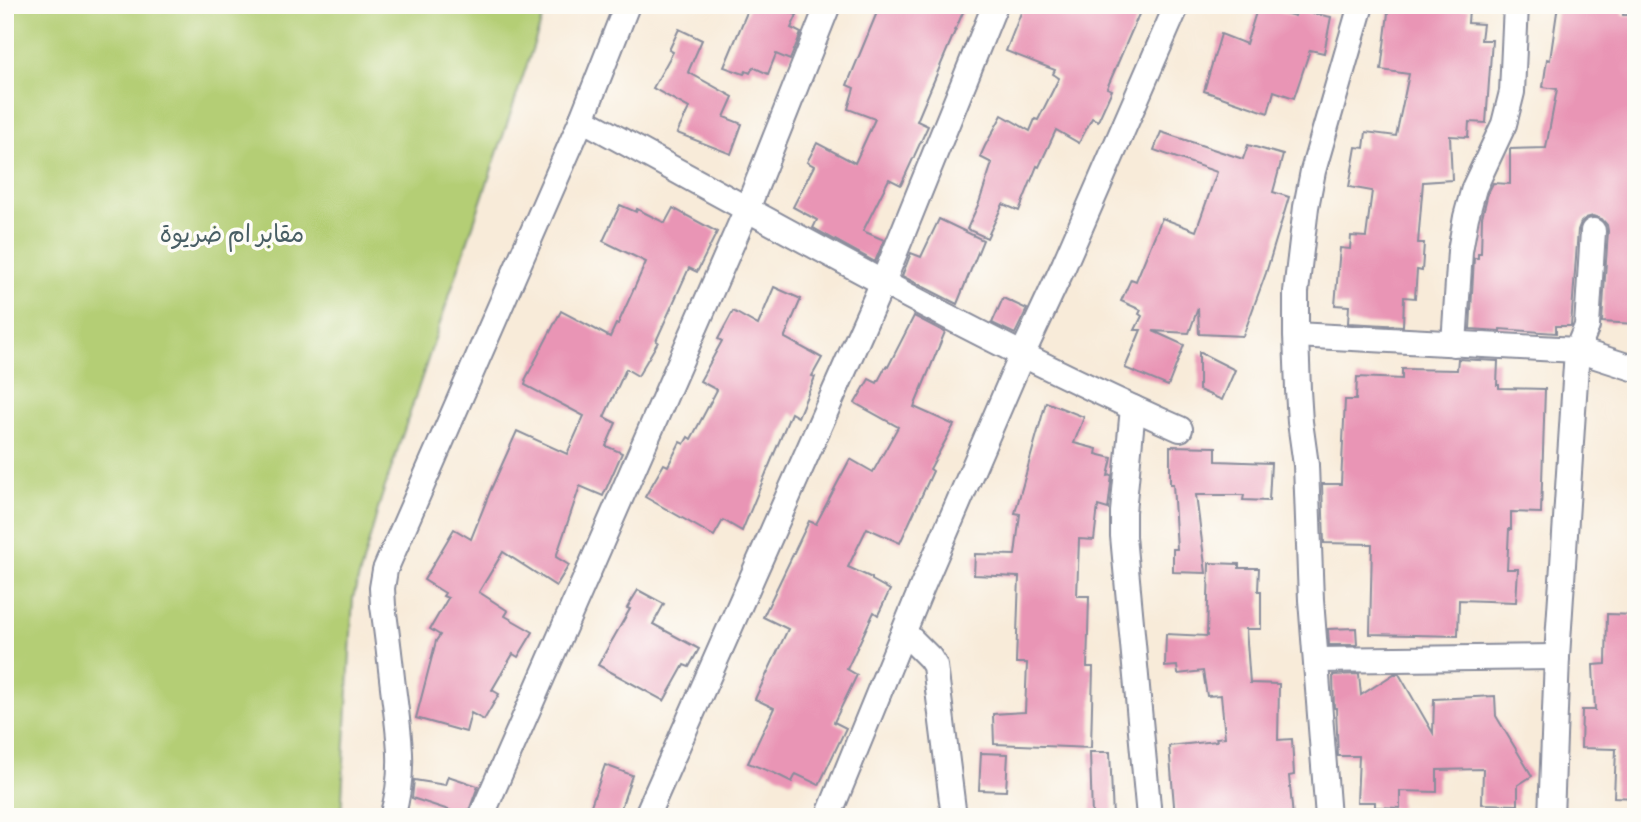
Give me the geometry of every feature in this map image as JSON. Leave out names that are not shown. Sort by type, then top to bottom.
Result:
[{"type":"street","points":[[392,817],[398,796],[401,758],[383,606],[385,570],[582,118],[626,5]]},
{"type":"street","points":[[481,817],[747,209],[828,5]]},
{"type":"street","points":[[646,817],[883,282],[995,5]]},
{"type":"street","points":[[828,817],[1022,355],[1177,5]]},
{"type":"street","points":[[1328,817],[1311,600],[1306,465],[1300,422],[1296,335],[1297,281],[1311,183],[1361,5]]},
{"type":"street","points":[[1454,344],[1460,251],[1466,217],[1474,188],[1504,124],[1512,92],[1516,5]]},
{"type":"street","points":[[582,118],[1022,355],[1180,429]]},
{"type":"street","points":[[1551,817],[1557,657],[1577,350],[1587,326],[1593,230]]},
{"type":"street","points":[[1296,335],[1577,350],[1636,369]]},
{"type":"street","points":[[1133,408],[1123,536],[1149,817]]},
{"type":"street","points":[[904,632],[935,666],[954,817]]},
{"type":"street","points":[[1317,660],[1557,657]]},
{"type":"green space","name":"مقابر ام ضريوة","points":[[5,5],[547,5],[381,499],[353,598],[341,817],[5,817]]},
{"type":"building","points":[[750,5],[774,5],[797,15],[791,28],[801,33],[790,60],[776,54],[768,74],[753,67],[750,73],[746,71],[744,74],[724,67]]},
{"type":"building","points":[[880,5],[966,5],[917,121],[928,126],[901,185],[889,179],[863,231],[884,240],[875,262],[813,228],[817,220],[793,207],[814,166],[807,162],[817,143],[855,163],[875,119],[848,109],[854,88],[847,85]]},
{"type":"building","points":[[1024,5],[1143,5],[1107,88],[1112,90],[1098,121],[1092,118],[1079,143],[1056,130],[1039,167],[1037,166],[1019,211],[1003,204],[987,238],[967,229],[992,163],[980,157],[1002,115],[1030,131],[1059,78],[1053,74],[1055,70],[1006,51]]},
{"type":"building","points":[[1389,5],[1457,5],[1457,9],[1469,9],[1468,23],[1483,24],[1481,40],[1492,40],[1486,123],[1469,122],[1468,137],[1450,136],[1452,180],[1423,182],[1418,243],[1424,243],[1422,271],[1417,270],[1415,298],[1404,297],[1403,326],[1348,323],[1349,306],[1335,305],[1340,248],[1350,249],[1351,236],[1366,237],[1372,191],[1349,187],[1356,147],[1364,148],[1366,132],[1396,136],[1409,74],[1381,70]]},
{"type":"building","points":[[1558,5],[1623,5],[1623,15],[1636,15],[1636,324],[1602,322],[1608,231],[1602,219],[1593,216],[1581,222],[1578,230],[1571,326],[1556,326],[1556,333],[1470,329],[1474,258],[1478,258],[1478,253],[1481,253],[1482,217],[1488,193],[1493,183],[1510,184],[1510,149],[1546,148],[1557,89],[1543,87]]},
{"type":"building","points":[[1258,6],[1295,16],[1297,10],[1331,17],[1324,53],[1310,50],[1294,98],[1274,91],[1268,113],[1204,91],[1221,34],[1246,44]]},
{"type":"building","points":[[679,29],[702,40],[688,72],[733,97],[724,117],[742,124],[731,154],[677,133],[689,108],[653,88],[673,52],[669,50]]},
{"type":"building","points":[[1161,132],[1243,159],[1248,145],[1283,155],[1273,192],[1289,197],[1243,336],[1199,334],[1198,308],[1189,333],[1153,331],[1184,345],[1168,386],[1125,368],[1141,330],[1135,330],[1142,316],[1139,314],[1141,310],[1121,301],[1131,279],[1136,281],[1162,218],[1196,231],[1217,172],[1154,150]]},
{"type":"building","points":[[620,205],[636,212],[637,209],[665,223],[673,208],[717,232],[697,272],[689,268],[656,341],[658,342],[638,376],[626,369],[604,417],[616,423],[606,446],[622,453],[603,496],[580,486],[556,557],[569,565],[556,586],[503,552],[479,592],[508,611],[505,616],[533,632],[518,657],[513,654],[492,690],[499,694],[484,720],[471,713],[466,732],[416,718],[436,641],[440,635],[430,629],[448,598],[443,596],[445,593],[424,580],[454,529],[471,539],[517,431],[567,454],[584,416],[525,385],[525,380],[561,311],[610,337],[646,262],[603,241]]},
{"type":"building","points":[[939,219],[983,240],[957,304],[902,276],[911,253],[921,257]]},
{"type":"building","points":[[774,287],[801,299],[785,338],[822,358],[812,376],[815,377],[798,417],[791,413],[742,531],[723,520],[714,536],[645,497],[664,464],[668,466],[680,442],[684,444],[688,437],[691,439],[717,390],[700,381],[722,341],[718,339],[733,311],[758,325]]},
{"type":"building","points":[[1003,298],[1027,309],[1015,334],[992,323]]},
{"type":"building","points":[[914,316],[945,332],[914,407],[954,425],[930,469],[933,471],[900,543],[867,528],[848,567],[890,590],[878,615],[874,612],[847,669],[857,675],[834,722],[846,728],[819,785],[796,774],[792,782],[748,763],[774,708],[755,699],[788,629],[763,617],[809,521],[816,524],[850,459],[873,472],[898,427],[855,403],[869,379],[877,383],[886,366],[888,367]]},
{"type":"building","points":[[1199,352],[1235,370],[1222,400],[1199,390]]},
{"type":"building","points":[[1458,359],[1498,361],[1499,388],[1545,389],[1541,513],[1511,512],[1507,569],[1518,569],[1516,602],[1459,600],[1458,636],[1370,634],[1372,544],[1324,543],[1322,484],[1341,484],[1345,400],[1356,400],[1357,377],[1402,379],[1402,369],[1457,370]]},
{"type":"building","points":[[1046,402],[1084,417],[1074,443],[1097,449],[1096,454],[1112,458],[1108,476],[1112,475],[1108,509],[1098,506],[1094,540],[1079,539],[1077,596],[1089,596],[1087,667],[1093,667],[1091,748],[994,744],[993,714],[1025,712],[1027,663],[1016,663],[1019,577],[974,575],[975,554],[1015,555],[1020,514],[1015,513]]},
{"type":"building","points":[[1170,446],[1216,447],[1216,461],[1271,463],[1269,501],[1243,500],[1244,495],[1196,495],[1206,573],[1173,572],[1173,549],[1177,549],[1173,484],[1170,484]]},
{"type":"building","points":[[1209,563],[1259,568],[1261,629],[1246,629],[1250,683],[1279,684],[1278,740],[1292,739],[1294,775],[1289,776],[1293,817],[1175,817],[1169,746],[1217,741],[1216,738],[1225,737],[1221,695],[1207,696],[1203,671],[1178,674],[1177,666],[1165,667],[1166,634],[1207,636]]},
{"type":"building","points":[[638,590],[664,604],[653,624],[699,649],[689,667],[684,665],[664,701],[598,665]]},
{"type":"building","points":[[1607,614],[1636,615],[1636,798],[1614,797],[1616,749],[1581,748],[1582,710],[1595,710],[1593,665],[1606,664]]},
{"type":"building","points":[[1356,628],[1357,645],[1329,645],[1328,629]]},
{"type":"building","points":[[1359,674],[1361,695],[1394,674],[1399,674],[1433,733],[1434,699],[1495,696],[1496,716],[1532,776],[1518,785],[1518,805],[1482,804],[1483,769],[1437,770],[1437,792],[1400,791],[1400,808],[1375,807],[1375,802],[1357,802],[1359,756],[1338,756],[1333,675]]},
{"type":"building","points":[[1090,752],[1110,752],[1113,817],[1092,817]]},
{"type":"building","points":[[981,753],[1008,754],[1006,791],[979,790]]},
{"type":"building","points":[[605,765],[632,775],[618,817],[587,817]]},
{"type":"building","points":[[448,776],[478,786],[467,816],[412,798],[414,780],[445,785]]}]
